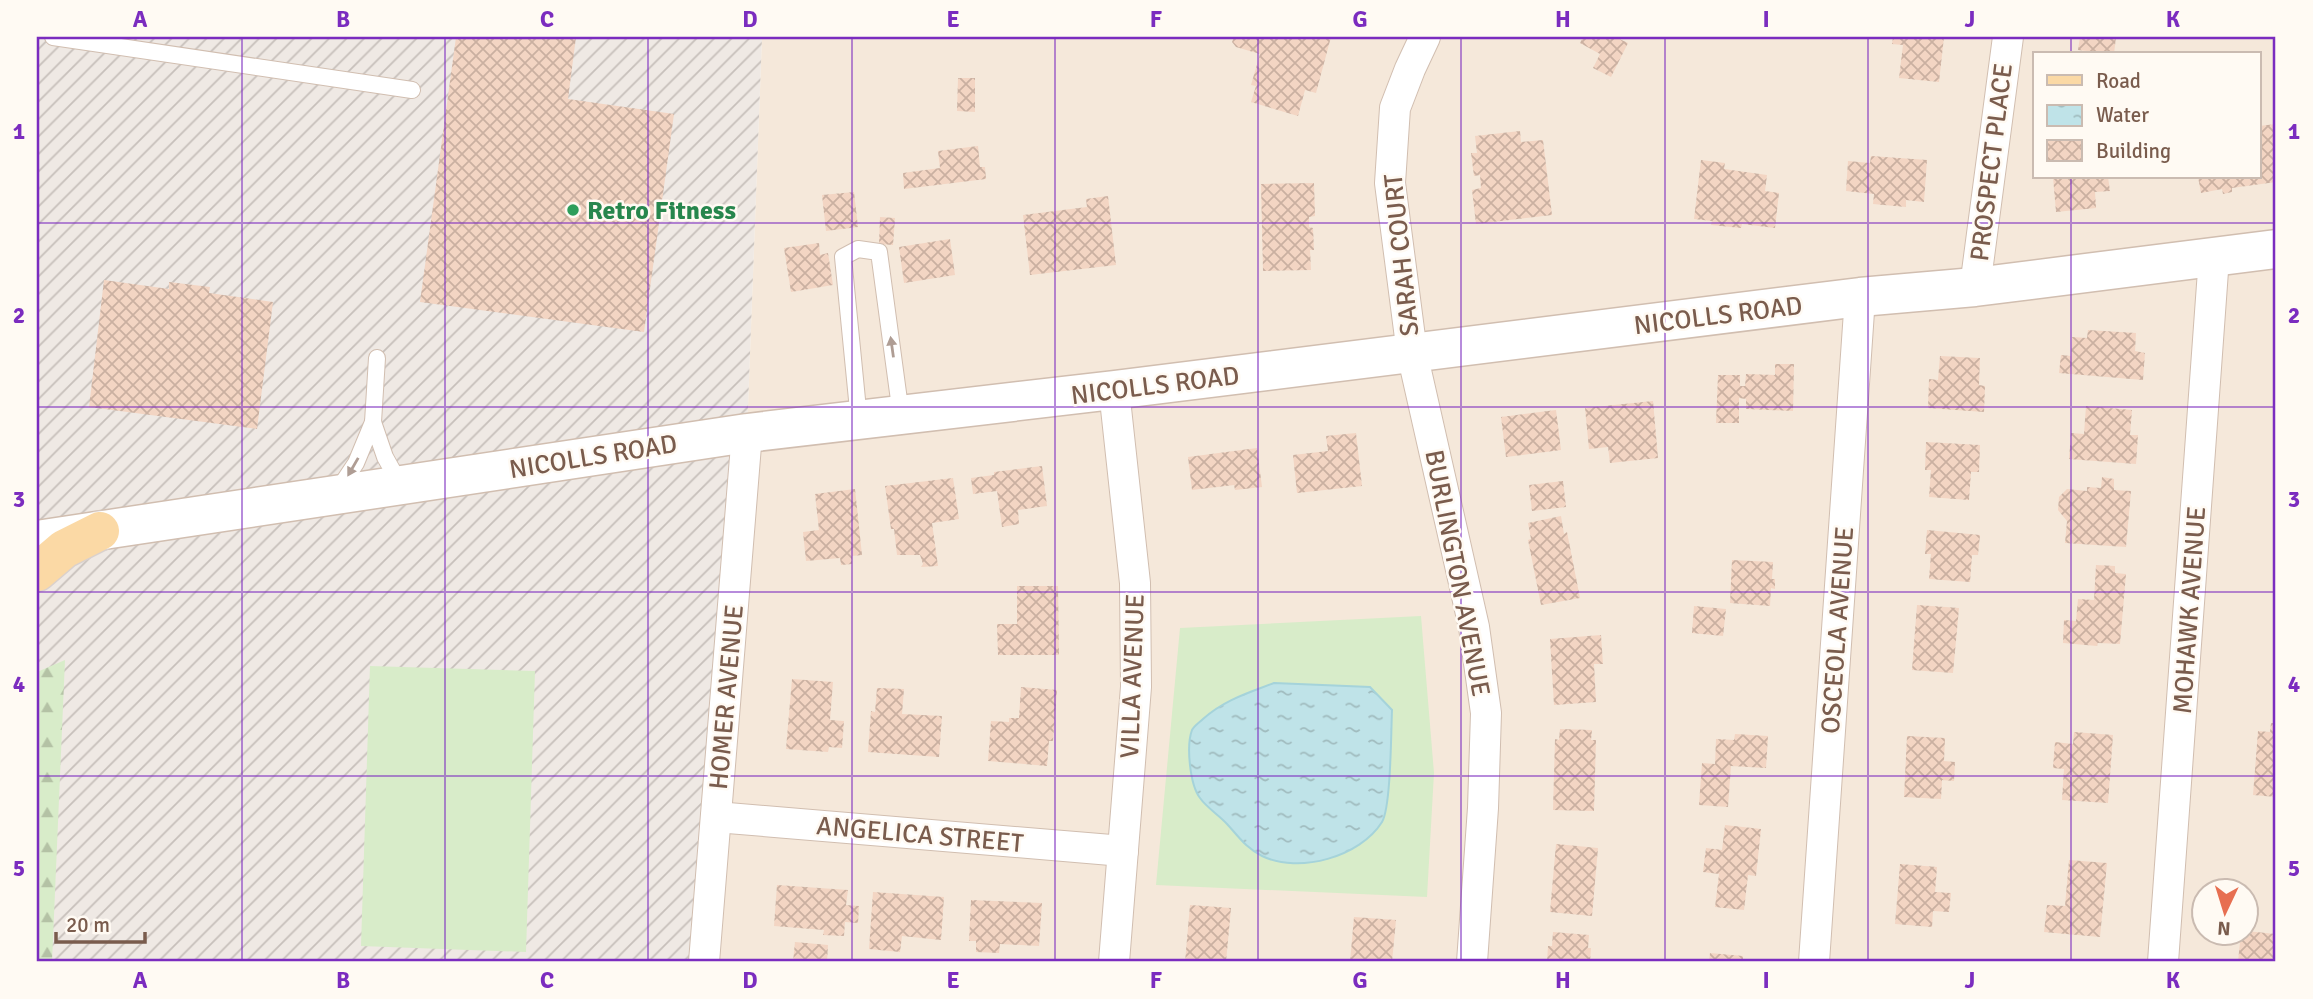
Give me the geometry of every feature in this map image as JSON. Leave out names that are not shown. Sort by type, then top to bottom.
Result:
[{"type":"main road","points":[[37,572],[64,549],[100,531]]},
{"type":"street","name":"SARAH COURT","points":[[1412,353],[1390,183],[1391,158],[1395,108],[1425,37]]},
{"type":"street","name":"PROSPECT PLACE","points":[[1975,287],[2008,37]]},
{"type":"street","name":"NICOLLS ROAD","points":[[37,540],[747,433],[2276,249]]},
{"type":"street","name":"MOHAWK AVENUE","points":[[2163,962],[2214,257]]},
{"type":"street","name":"OSCEOLA AVENUE","points":[[1814,962],[1860,298]]},
{"type":"street","name":"BURLINGTON AVENUE","points":[[1412,353],[1474,627],[1486,713],[1483,808],[1472,962]]},
{"type":"street","name":"VILLA AVENUE","points":[[1114,390],[1135,583],[1136,687],[1114,962]]},
{"type":"street","name":"HOMER AVENUE","points":[[704,962],[747,433]]},
{"type":"street","name":"ANGELICA STREET","points":[[716,817],[1124,851]]},
{"type":"lane","points":[[53,37],[412,90]]},
{"type":"lane","points":[[859,420],[843,257],[859,249],[879,252],[901,415]]},
{"type":"lane","points":[[335,494],[356,463],[373,422],[377,358]]},
{"type":"lane","points":[[373,422],[385,457],[400,485]]},
{"type":"shaded area","points":[[37,37],[762,37],[747,433],[705,962],[37,962]]},
{"type":"shaded area","points":[[762,37],[2276,37],[2276,962],[705,962],[747,433]]},
{"type":"green space","points":[[1421,616],[1434,773],[1427,897],[1156,885],[1180,628]]},
{"type":"green space","points":[[65,660],[52,962],[37,962],[37,672]]},
{"type":"green space","points":[[370,666],[535,671],[526,952],[361,946]]},
{"type":"water","points":[[1274,683],[1370,687],[1392,710],[1389,786],[1382,822],[1359,845],[1328,859],[1293,863],[1277,861],[1256,853],[1200,798],[1191,775],[1189,755],[1193,729],[1211,712],[1228,702]]},
{"type":"building","points":[[456,37],[576,37],[568,99],[674,114],[644,332],[420,302]]},
{"type":"building","points":[[1234,37],[1331,37],[1316,93],[1305,90],[1298,116],[1251,102],[1256,86],[1251,85],[1260,54],[1236,47],[1232,42]]},
{"type":"building","points":[[1583,37],[1615,37],[1628,43],[1611,77],[1593,68],[1600,54],[1580,43]]},
{"type":"building","points":[[1893,37],[1944,37],[1939,82],[1899,78],[1903,45],[1892,44]]},
{"type":"building","points":[[2080,37],[2116,37],[2114,52],[2078,50]]},
{"type":"building","points":[[958,78],[975,78],[975,112],[957,111]]},
{"type":"building","points":[[2276,124],[2276,182],[2232,188],[2232,192],[2223,194],[2222,189],[2201,193],[2198,178],[2260,178],[2260,126]]},
{"type":"building","points":[[1520,131],[1521,142],[1543,140],[1552,215],[1476,224],[1472,190],[1481,188],[1480,175],[1474,176],[1471,153],[1477,153],[1475,136]]},
{"type":"building","points":[[978,146],[980,167],[985,167],[986,179],[904,189],[903,173],[940,168],[938,151]]},
{"type":"building","points":[[1871,156],[1927,160],[1924,202],[1906,200],[1906,207],[1873,204],[1874,194],[1846,191],[1848,161],[1870,163]]},
{"type":"building","points":[[1701,160],[1725,163],[1724,169],[1767,175],[1765,191],[1779,193],[1775,228],[1742,224],[1741,228],[1711,225],[1712,221],[1694,219]]},
{"type":"building","points":[[2053,178],[2108,178],[2110,191],[2095,192],[2096,208],[2056,212]]},
{"type":"building","points":[[1314,183],[1315,216],[1309,217],[1309,227],[1313,228],[1314,250],[1310,250],[1311,270],[1263,271],[1261,184]]},
{"type":"building","points":[[854,192],[858,227],[826,231],[822,195]]},
{"type":"building","points":[[1108,196],[1116,265],[1030,275],[1023,215],[1087,207],[1086,199]]},
{"type":"building","points":[[880,217],[895,218],[893,245],[879,244]]},
{"type":"building","points":[[950,239],[955,275],[904,283],[899,247]]},
{"type":"building","points":[[819,243],[820,255],[828,253],[833,285],[791,292],[784,248]]},
{"type":"building","points":[[104,280],[169,289],[169,282],[210,287],[209,293],[273,302],[257,429],[89,407]]},
{"type":"building","points":[[2088,330],[2136,333],[2135,351],[2145,353],[2143,380],[2059,373],[2061,355],[2071,356],[2072,337],[2087,338]]},
{"type":"building","points":[[1940,356],[1980,358],[1979,385],[1985,386],[1984,412],[1928,408],[1929,379],[1938,380]]},
{"type":"building","points":[[1775,364],[1794,364],[1793,411],[1746,409],[1746,399],[1739,398],[1739,423],[1716,423],[1718,375],[1740,375],[1740,386],[1745,386],[1746,374],[1775,375]]},
{"type":"building","points":[[1653,401],[1658,458],[1610,463],[1608,447],[1589,449],[1585,408]]},
{"type":"building","points":[[2086,406],[2132,410],[2130,435],[2138,435],[2136,464],[2069,459],[2071,433],[2084,434]]},
{"type":"building","points":[[1556,410],[1561,450],[1506,457],[1501,417]]},
{"type":"building","points":[[1356,433],[1362,486],[1297,493],[1293,455],[1328,451],[1326,436]]},
{"type":"building","points":[[1926,442],[1980,445],[1979,472],[1971,472],[1969,500],[1929,497],[1931,470],[1925,470]]},
{"type":"building","points":[[1257,448],[1262,487],[1235,490],[1234,485],[1192,490],[1188,457]]},
{"type":"building","points":[[1042,466],[1047,506],[1018,510],[1019,524],[1002,527],[997,491],[973,494],[971,478]]},
{"type":"building","points":[[2102,477],[2114,479],[2114,490],[2131,491],[2126,547],[2065,543],[2067,521],[2058,510],[2059,497],[2067,489],[2087,491],[2087,487],[2101,488]]},
{"type":"building","points":[[953,478],[959,519],[932,523],[938,566],[921,567],[923,564],[920,555],[897,555],[885,486]]},
{"type":"building","points":[[1563,481],[1566,507],[1532,511],[1529,485]]},
{"type":"building","points":[[855,489],[862,555],[852,556],[852,564],[841,565],[840,558],[806,561],[803,532],[819,530],[815,494]]},
{"type":"building","points":[[1561,516],[1564,534],[1567,532],[1580,598],[1541,605],[1528,540],[1531,539],[1528,523]]},
{"type":"building","points":[[1927,530],[1980,535],[1978,555],[1972,555],[1970,582],[1929,579],[1931,554],[1925,554]]},
{"type":"building","points":[[1732,560],[1773,562],[1772,579],[1775,579],[1775,589],[1771,588],[1770,606],[1730,603]]},
{"type":"building","points":[[2096,565],[2115,566],[2115,573],[2126,574],[2120,644],[2098,643],[2097,646],[2063,643],[2064,620],[2076,621],[2078,599],[2094,600]]},
{"type":"building","points":[[1017,586],[1058,586],[1059,655],[998,655],[997,624],[1017,624]]},
{"type":"building","points":[[1917,605],[1959,608],[1953,673],[1912,670]]},
{"type":"building","points":[[1694,606],[1726,609],[1723,636],[1692,633]]},
{"type":"building","points":[[1601,635],[1603,664],[1594,664],[1596,702],[1554,705],[1550,639]]},
{"type":"building","points":[[792,679],[833,682],[830,720],[844,721],[842,748],[829,747],[828,752],[786,749]]},
{"type":"building","points":[[1021,687],[1057,690],[1053,741],[1049,741],[1047,766],[988,761],[991,721],[1009,722],[1009,718],[1019,718]]},
{"type":"building","points":[[877,688],[904,689],[902,714],[942,716],[939,757],[868,752],[871,711],[875,712]]},
{"type":"building","points":[[2271,723],[2276,723],[2276,797],[2253,795],[2258,731],[2270,732]]},
{"type":"building","points":[[1560,729],[1592,730],[1591,740],[1596,740],[1594,811],[1553,810],[1555,739],[1559,740]]},
{"type":"building","points":[[2074,732],[2113,735],[2108,803],[2062,800],[2064,769],[2053,768],[2055,742],[2073,744]]},
{"type":"building","points":[[1735,734],[1768,736],[1766,768],[1731,766],[1728,807],[1699,805],[1702,763],[1715,764],[1716,739],[1734,740]]},
{"type":"building","points":[[1907,736],[1945,738],[1944,761],[1955,762],[1954,781],[1942,780],[1941,799],[1904,797]]},
{"type":"building","points":[[1725,825],[1761,829],[1756,876],[1748,875],[1744,910],[1715,907],[1719,874],[1703,872],[1706,848],[1722,850]]},
{"type":"building","points":[[1556,844],[1598,848],[1592,916],[1550,912]]},
{"type":"building","points":[[2069,860],[2107,863],[2100,937],[2044,932],[2047,905],[2065,906]]},
{"type":"building","points":[[1900,864],[1937,867],[1935,892],[1951,893],[1949,912],[1933,911],[1932,927],[1895,924]]},
{"type":"building","points":[[777,885],[848,890],[846,905],[859,906],[858,923],[845,922],[844,936],[823,935],[824,930],[774,926]]},
{"type":"building","points":[[873,892],[944,897],[941,940],[902,936],[900,952],[869,949]]},
{"type":"building","points":[[971,900],[1042,903],[1039,946],[1000,944],[999,953],[976,952],[976,941],[969,941]]},
{"type":"building","points":[[1190,905],[1231,908],[1226,962],[1185,962]]},
{"type":"building","points":[[1354,917],[1396,920],[1392,962],[1350,962]]},
{"type":"building","points":[[1553,932],[1589,935],[1590,962],[1547,962],[1548,946],[1552,946]]},
{"type":"building","points":[[2260,932],[2276,934],[2276,962],[2238,962],[2240,946],[2260,946]]},
{"type":"building","points":[[795,942],[828,945],[827,962],[793,962]]},
{"type":"building","points":[[1710,953],[1743,956],[1743,962],[1709,962]]},
{"type":"place","name":"Retro Fitness","points":[[573,210]]}]
